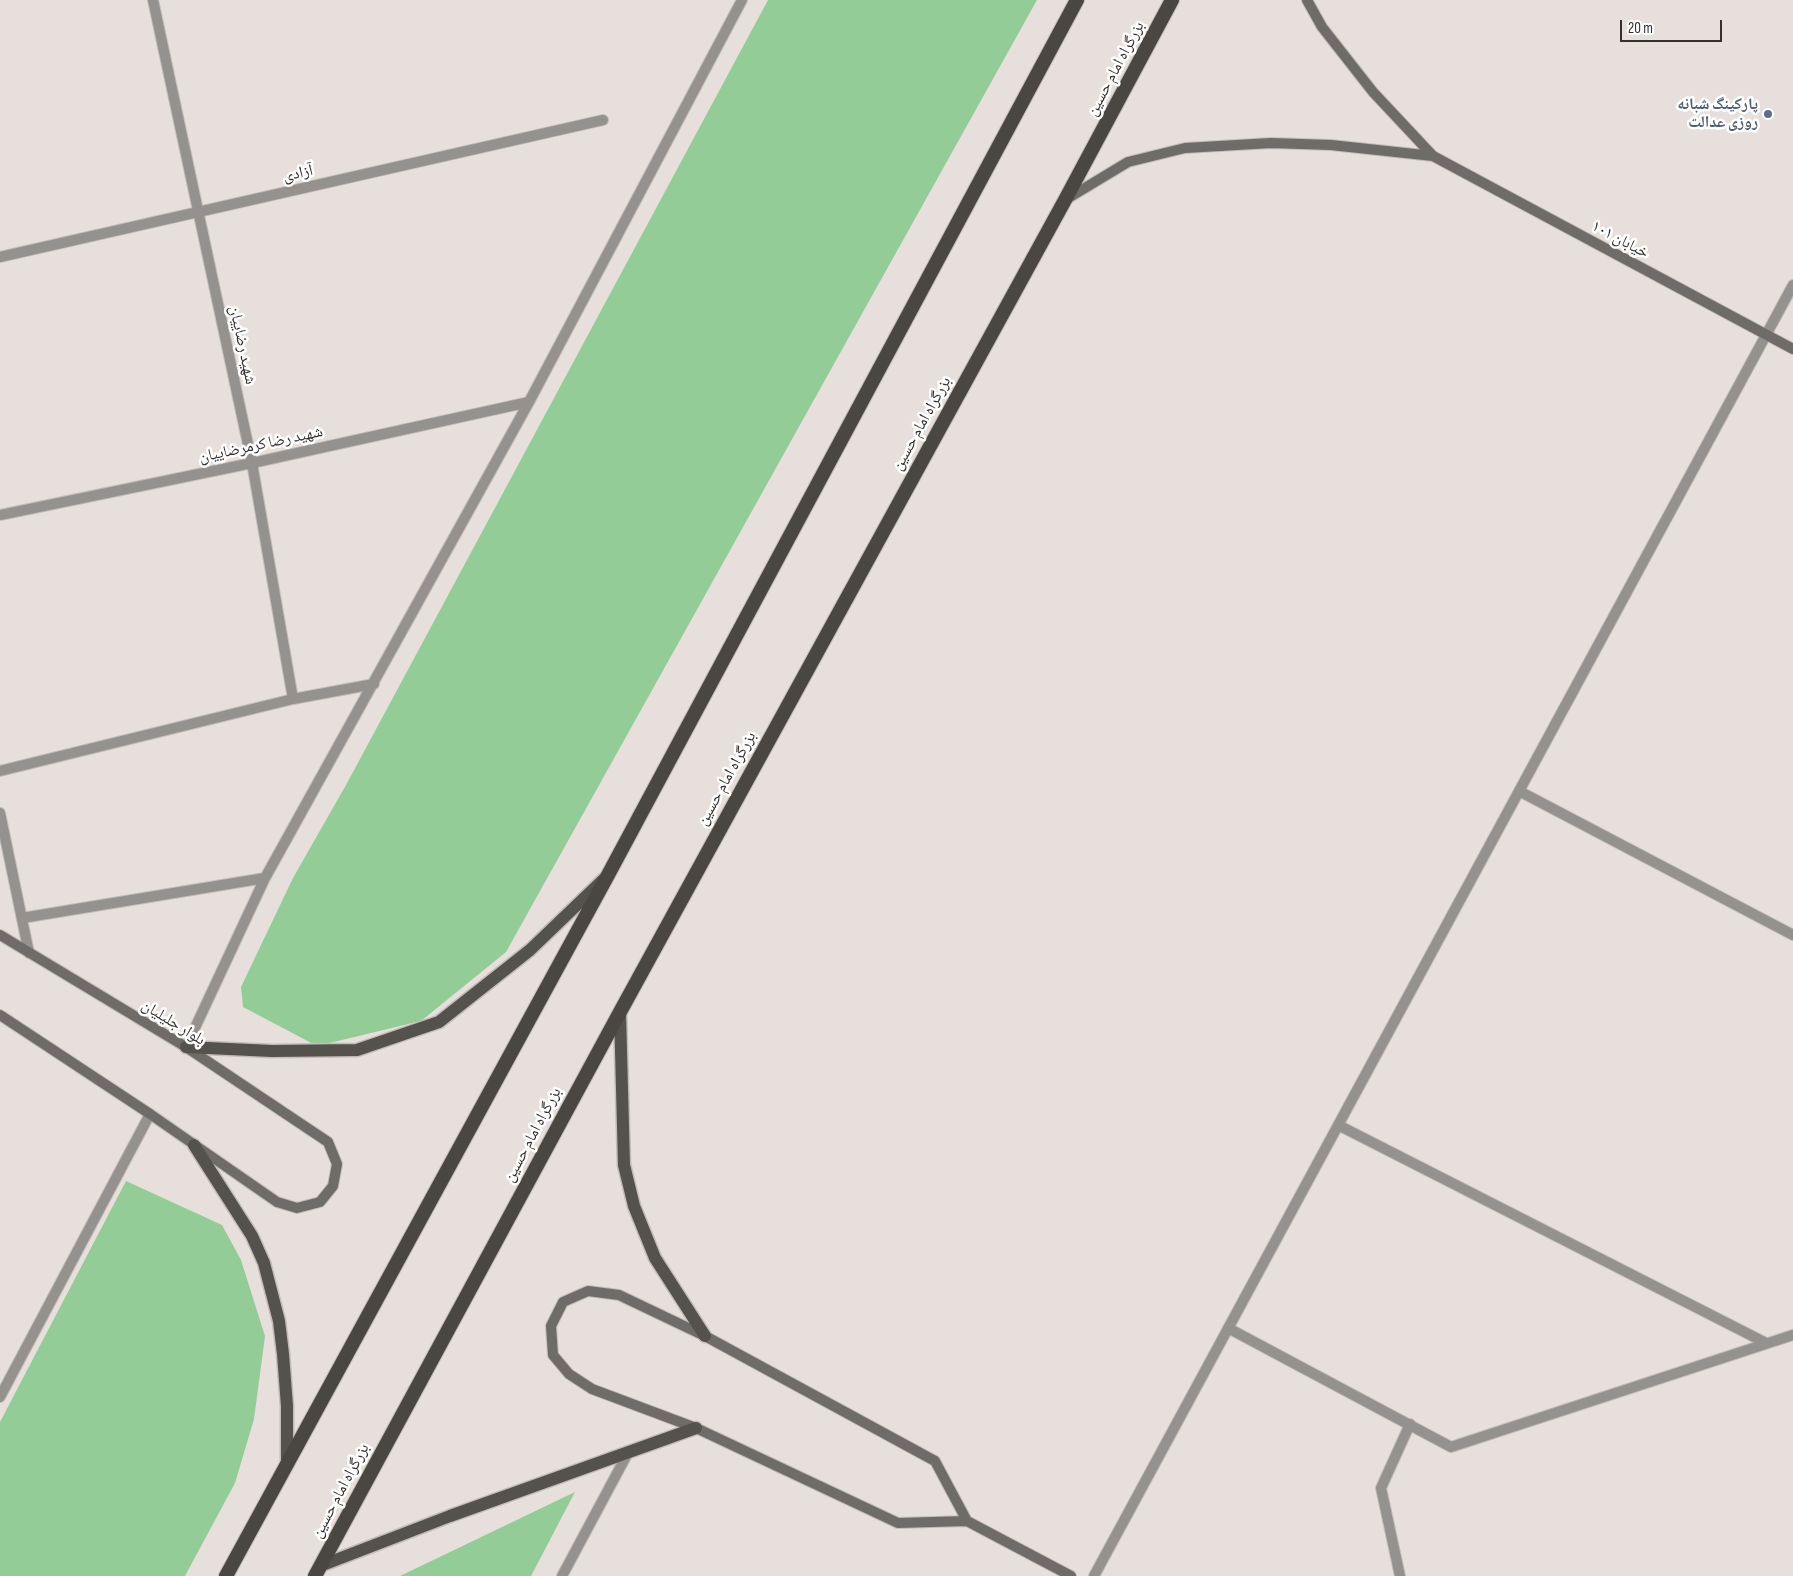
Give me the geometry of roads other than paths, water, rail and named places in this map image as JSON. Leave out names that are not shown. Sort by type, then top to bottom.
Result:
[{"type":"highway","points":[[226,1576],[287,1460],[608,875],[1077,0]]},
{"type":"highway","name":"بزرگراه امام حسین","points":[[317,1571],[620,1012],[1065,200],[1172,0]]},
{"type":"main road","points":[[1306,0],[1322,27],[1373,92],[1433,156]]},
{"type":"main road","points":[[1065,200],[1128,162],[1185,148],[1271,143],[1331,145],[1433,156]]},
{"type":"main road","name":"خیابان ۱۰۱","points":[[1433,156],[1793,349]]},
{"type":"main road","points":[[186,1047],[272,1051],[357,1050],[439,1022],[530,950],[608,875]]},
{"type":"main road","name":"بلوار جلیلیان","points":[[0,935],[186,1047],[328,1142],[337,1164],[333,1186],[320,1202],[297,1208],[277,1202],[194,1145]]},
{"type":"main road","points":[[620,1012],[624,1165],[634,1206],[655,1258],[705,1336]]},
{"type":"main road","points":[[0,1014],[194,1145],[252,1236],[264,1263],[277,1312],[283,1354],[287,1406],[287,1460]]},
{"type":"main road","points":[[967,1521],[935,1461],[705,1336],[619,1295],[588,1291],[563,1302],[552,1326],[553,1355],[569,1374],[592,1388],[696,1428],[898,1523],[967,1521],[1071,1576]]},
{"type":"main road","points":[[317,1571],[629,1451],[696,1428]]},
{"type":"street","name":"شهید رضاییان","points":[[153,0],[252,463],[293,699]]},
{"type":"street","points":[[186,1047],[265,878],[529,402],[742,0]]},
{"type":"street","name":"آزادی","points":[[0,257],[603,120]]},
{"type":"street","points":[[1094,1576],[1793,285]]},
{"type":"street","name":"شهید رضا کرمرضاییان","points":[[0,515],[252,463],[529,402]]},
{"type":"street","points":[[0,771],[293,699],[374,684]]},
{"type":"street","points":[[1519,791],[1793,935]]},
{"type":"street","points":[[0,813],[29,953]]},
{"type":"street","points":[[22,918],[265,878]]},
{"type":"street","points":[[0,1397],[150,1114]]},
{"type":"street","points":[[1338,1125],[1766,1343]]},
{"type":"street","points":[[1228,1328],[1451,1447],[1793,1335]]},
{"type":"street","points":[[1400,1576],[1381,1488],[1410,1424]]},
{"type":"street","points":[[562,1576],[629,1451]]},
{"type":"place","name":"پارکینگ شبانه روزی عدالت","points":[[1768,114]]}]
